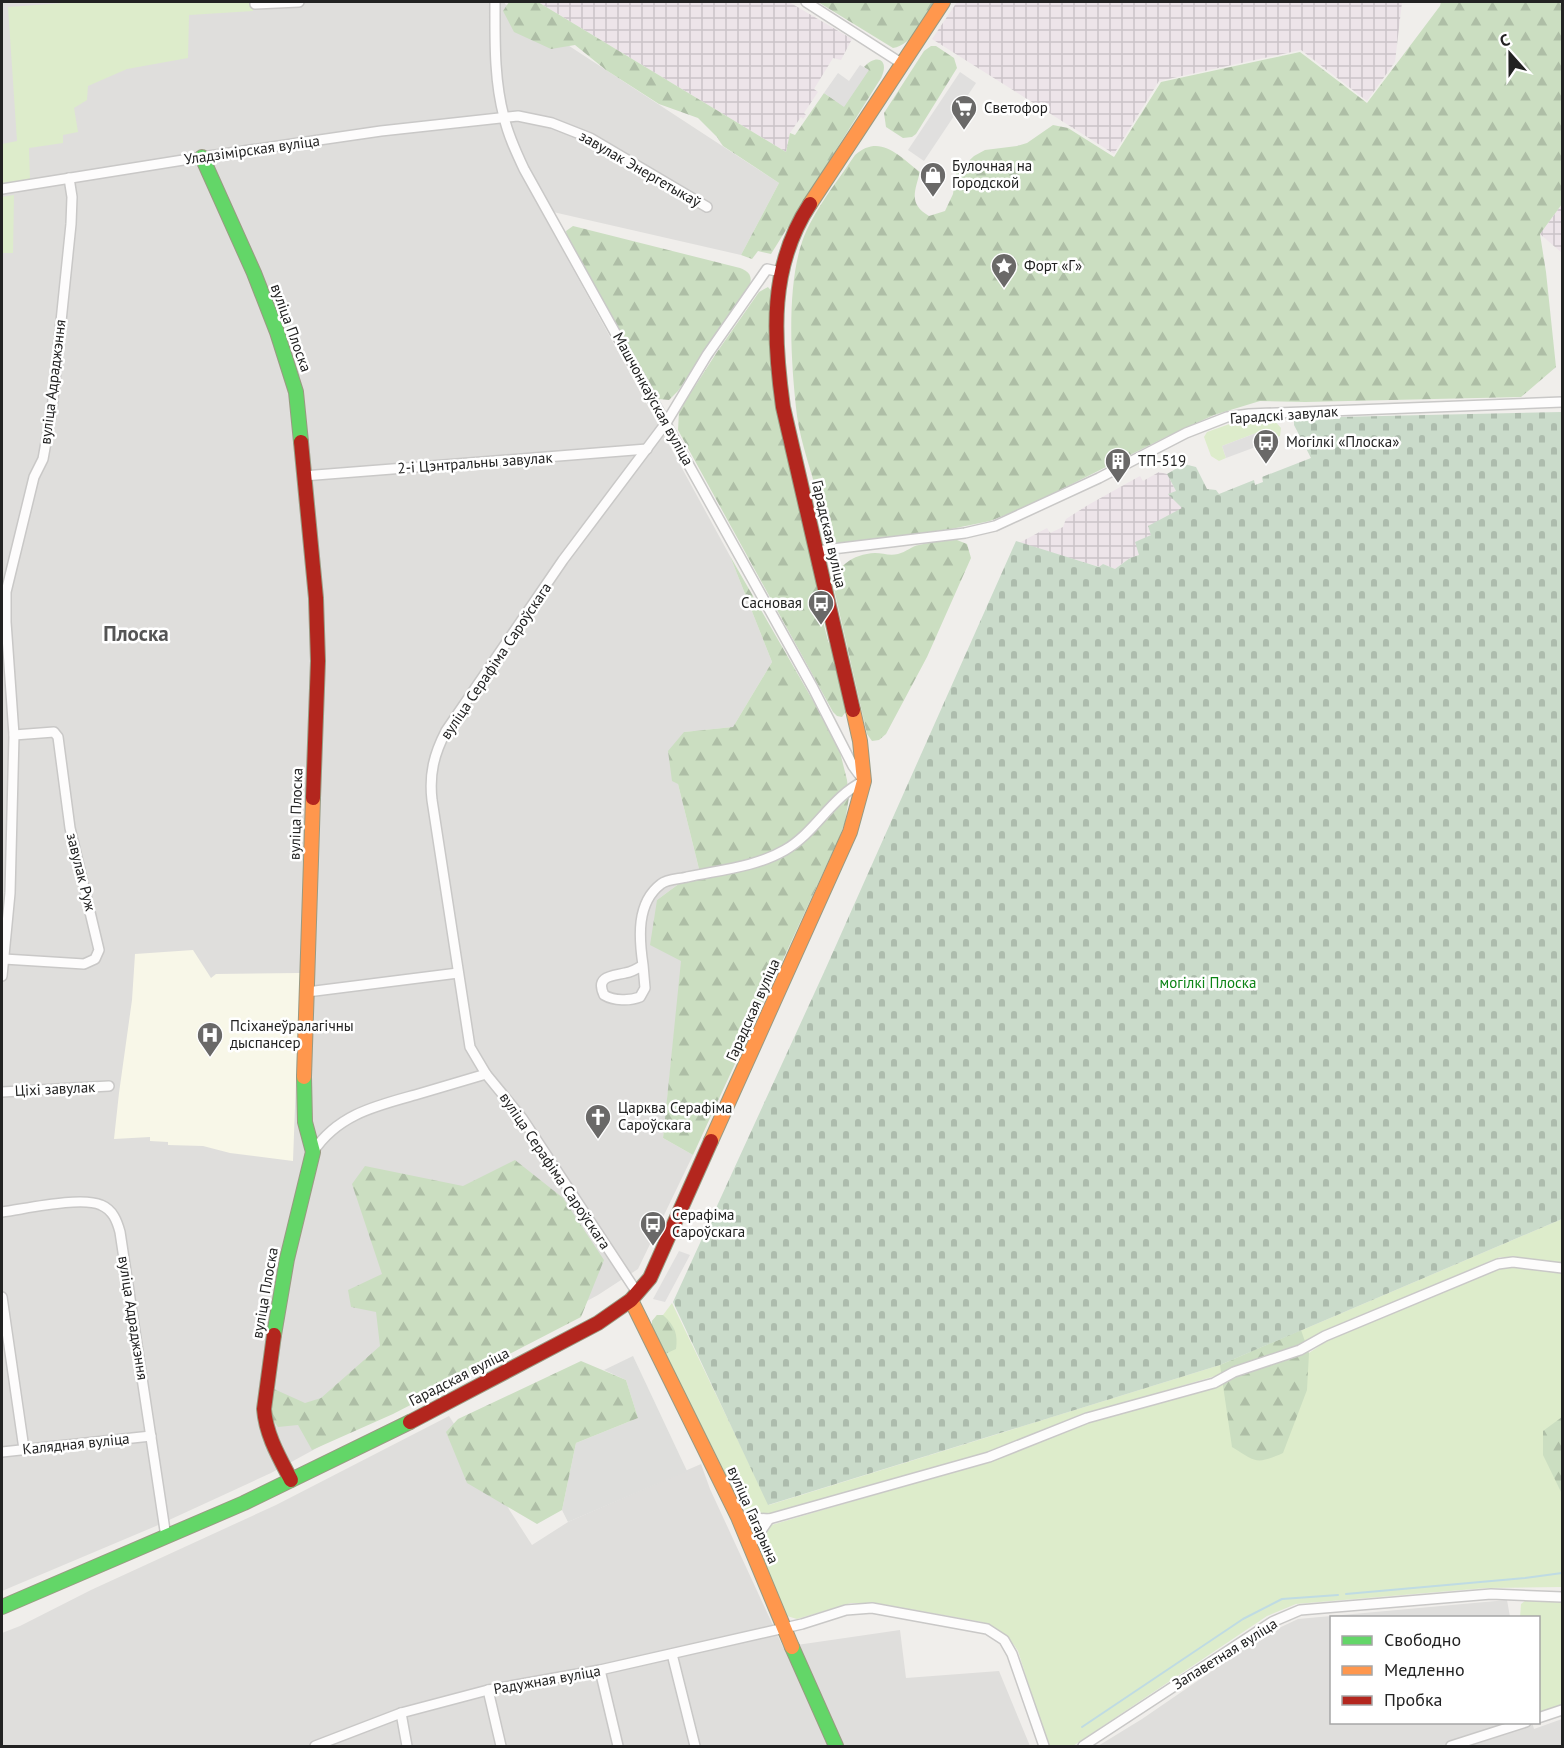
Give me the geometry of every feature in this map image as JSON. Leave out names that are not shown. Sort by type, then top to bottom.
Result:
[{"type":"main road","name":"Гарадская вуліца","points":[[2,1607],[166,1537],[291,1480],[456,1399],[598,1323],[634,1297],[650,1278],[850,832],[864,781],[857,720],[778,382],[776,324],[781,272],[789,241],[803,214],[943,2]]},
{"type":"main road","name":"вуліца Плоска","points":[[202,157],[269,311],[288,362],[296,392],[316,598],[318,661],[303,1100],[305,1122],[313,1152],[287,1259],[264,1398],[268,1433],[278,1458],[291,1480]]},
{"type":"main road","name":"вуліца Гагарына","points":[[634,1297],[738,1516],[783,1628],[836,1746]]},
{"type":"street","points":[[255,4],[299,2]]},
{"type":"street","name":"Машчонкаўская вуліца","points":[[495,2],[496,64],[503,116],[524,170],[813,688],[853,766],[864,781]]},
{"type":"street","points":[[806,2],[902,63]]},
{"type":"street","name":"Уладзімірская вуліца","points":[[2,189],[202,157],[503,116]]},
{"type":"street","name":"завулак Энергетыкаў","points":[[503,116],[534,118],[571,129],[707,207]]},
{"type":"street","name":"вуліца Адраджэння","points":[[2,975],[10,874],[14,735],[6,592],[34,477],[43,459],[52,409],[71,224],[72,197],[69,178]]},
{"type":"street","name":"вуліца Серафіма Сароўскага","points":[[634,1297],[522,1118],[486,1074],[470,1047],[431,788],[433,764],[446,731],[563,560],[666,423],[706,355],[766,269],[781,272]]},
{"type":"street","name":"Гарадскі завулак","points":[[816,551],[965,533],[995,526],[1099,478],[1186,433],[1227,417],[1249,414],[1563,402]]},
{"type":"street","name":"2-і Цэнтральны завулак","points":[[303,476],[647,449]]},
{"type":"street","name":"завулак Руж","points":[[4,959],[84,964],[92,962],[98,956],[99,950],[70,828],[58,737],[54,732],[14,735]]},
{"type":"street","points":[[643,965],[630,972],[603,980],[601,987],[604,995],[612,999],[634,999],[640,997],[645,988],[643,965],[640,942],[641,920],[648,900],[662,882],[753,863],[784,851],[809,831],[840,797],[864,781]]},
{"type":"street","points":[[307,992],[458,974]]},
{"type":"street","points":[[313,1152],[327,1133],[361,1111],[486,1074]]},
{"type":"street","name":"Ціхі завулак","points":[[2,1092],[110,1086]]},
{"type":"street","name":"вуліца Адраджэння","points":[[2,1212],[83,1202],[101,1205],[114,1215],[120,1232],[166,1537]]},
{"type":"street","points":[[738,1516],[769,1519],[989,1457],[1087,1418],[1214,1383],[1234,1372],[1300,1350],[1325,1336],[1498,1264],[1514,1262],[1563,1268]]},
{"type":"street","points":[[2,1297],[24,1449]]},
{"type":"street","name":"Калядная вуліца","points":[[2,1452],[151,1436]]},
{"type":"street","points":[[750,1547],[769,1519]]},
{"type":"street","name":"Запаветная вуліца","points":[[1083,1746],[1272,1622],[1300,1610],[1491,1594],[1563,1597]]},
{"type":"street","name":"Радужная вуліца","points":[[315,1746],[401,1713],[488,1690],[600,1671],[802,1624],[846,1610],[872,1608],[987,1629],[1004,1640],[1012,1654],[1044,1746]]},
{"type":"street","points":[[672,1654],[695,1746]]},
{"type":"street","points":[[600,1671],[618,1746]]},
{"type":"street","points":[[488,1690],[501,1746]]},
{"type":"street","points":[[1540,1718],[1563,1710]]},
{"type":"street","points":[[401,1713],[407,1746]]},
{"type":"street","points":[[1451,1746],[1520,1724]]},
{"type":"shaded area","points":[[2,2],[505,2],[779,183],[741,255],[540,209],[730,556],[772,662],[733,727],[684,732],[678,784],[699,869],[657,900],[682,961],[663,1138],[693,1155],[638,1269],[598,1295],[271,1473],[156,1526],[2,1591]]},
{"type":"shaded area","points":[[538,2],[789,2],[852,39],[841,60],[833,58],[814,89],[818,92],[804,113],[806,115],[803,119],[801,117],[790,133],[786,152]]},
{"type":"shaded area","points":[[957,2],[1402,2],[1395,62],[1367,101],[1301,50],[1159,81],[1114,154],[932,39]]},
{"type":"shaded area","points":[[860,65],[869,70],[844,107],[824,93],[838,73],[849,81]]},
{"type":"shaded area","points":[[960,72],[976,83],[924,161],[908,150]]},
{"type":"shaded area","points":[[1562,204],[1562,253],[1540,234]]},
{"type":"shaded area","points":[[1264,430],[1269,442],[1226,458],[1222,446]]},
{"type":"shaded area","points":[[1159,472],[1167,474],[1176,491],[1169,494],[1183,508],[1149,526],[1151,535],[1139,555],[1130,558],[1115,569],[1103,564],[1100,567],[1019,543],[1047,528],[1050,533],[1063,527],[1066,519],[1088,505],[1140,476],[1143,481]]},
{"type":"shaded area","name":"Псіханеўралагічны дыспансер","points":[[193,950],[211,978],[216,974],[300,973],[293,1161],[230,1153],[203,1146],[168,1145],[168,1142],[150,1141],[150,1137],[114,1139],[132,1000],[135,954]]},
{"type":"shaded area","points":[[679,1251],[690,1255],[665,1302],[653,1299]]},
{"type":"shaded area","points":[[633,1356],[687,1471],[568,1522],[562,1510],[576,1443],[638,1418],[626,1380],[604,1370]]},
{"type":"shaded area","points":[[449,1416],[532,1545],[568,1522],[701,1464],[710,1489],[783,1647],[900,1630],[906,1678],[999,1671],[1030,1746],[2,1746],[2,1633],[276,1505]]},
{"type":"shaded area","points":[[1507,1600],[1510,1616],[1331,1616]]},
{"type":"shaded area","points":[[1330,1616],[1330,1724],[1533,1724],[1534,1729],[1562,1719],[1562,1746],[1098,1746],[1142,1719],[1266,1634],[1298,1619]]},
{"type":"green space","points":[[78,2],[252,2],[253,11],[189,15],[188,58],[127,69],[88,86],[87,100],[74,108],[78,132],[63,135],[63,143],[29,148],[30,180],[2,185],[2,144],[17,141],[8,7]]},
{"type":"green space","points":[[509,2],[538,2],[786,152],[790,133],[795,135],[824,93],[844,106],[868,70],[864,67],[873,60],[881,60],[884,67],[881,78],[771,254],[758,251],[752,259],[741,255],[779,183],[723,146],[698,118],[659,104],[606,70],[575,45],[551,49],[514,32],[503,11]]},
{"type":"green space","points":[[818,2],[934,2],[912,36],[900,46],[893,48]]},
{"type":"green space","points":[[1441,2],[1562,2],[1562,204],[1540,234],[1556,367],[1521,397],[1260,401],[1214,415],[1026,507],[990,521],[845,544],[836,543],[825,535],[820,523],[819,500],[797,416],[793,374],[792,305],[797,261],[807,230],[855,155],[864,149],[881,146],[897,154],[920,172],[915,191],[916,202],[918,207],[929,216],[945,211],[953,194],[956,173],[974,156],[985,150],[1027,143],[1053,125],[1068,128],[1114,157],[1161,82],[1300,52],[1367,103]]},
{"type":"green space","points":[[931,46],[936,46],[954,58],[957,68],[916,134],[903,138],[886,127],[884,113],[924,51]]},
{"type":"green space","points":[[14,195],[13,253],[2,253],[2,197]]},
{"type":"green space","points":[[573,226],[740,268],[750,275],[749,287],[678,391],[669,400],[659,399],[654,395],[567,237],[566,231]]},
{"type":"green space","points":[[768,287],[772,292],[772,350],[824,600],[822,617],[828,641],[836,658],[847,710],[842,717],[833,712],[678,430],[679,411],[759,292]]},
{"type":"green space","name":"могілкі Плоска","points":[[1562,412],[1562,1219],[1220,1365],[768,1505],[673,1302],[825,970],[1016,541],[1099,567],[1103,564],[1115,569],[1130,558],[1139,555],[1135,542],[1151,535],[1148,526],[1182,508],[1168,494],[1176,491],[1167,474],[1184,464],[1196,467],[1207,489],[1216,490],[1219,494],[1254,480],[1255,485],[1263,482],[1262,477],[1311,458],[1294,425],[1294,418]]},
{"type":"green space","points":[[1273,419],[1281,428],[1280,436],[1268,441],[1264,430],[1222,446],[1226,458],[1219,461],[1211,456],[1204,437],[1207,432],[1238,421]]},
{"type":"green space","points":[[957,540],[967,544],[971,558],[927,657],[886,734],[879,740],[872,741],[867,734],[834,589],[837,574],[846,563],[859,556],[875,553],[895,555],[916,546]]},
{"type":"green space","points":[[730,556],[827,725],[840,752],[849,797],[845,822],[839,838],[693,1155],[663,1138],[681,961],[650,945],[657,900],[699,869],[678,784],[672,781],[668,751],[684,732],[733,727],[772,662]]},
{"type":"green space","points":[[515,1160],[563,1198],[604,1260],[581,1317],[393,1414],[312,1450],[298,1425],[278,1427],[267,1412],[274,1389],[305,1403],[321,1398],[380,1346],[376,1312],[351,1307],[348,1290],[382,1274],[352,1184],[365,1166],[463,1186]]},
{"type":"green space","points":[[1562,1219],[1562,1264],[1500,1257],[1222,1374],[1137,1399],[993,1452],[771,1515],[752,1514],[743,1508],[652,1329],[652,1321],[657,1315],[663,1315],[672,1303],[769,1505],[1220,1365]]},
{"type":"green space","points":[[1499,1267],[1524,1267],[1562,1272],[1562,1587],[1486,1588],[1296,1604],[1267,1616],[1073,1746],[1048,1746],[1018,1651],[1011,1641],[998,1630],[982,1622],[876,1603],[851,1603],[797,1619],[787,1616],[757,1549],[759,1538],[768,1526],[990,1461],[1090,1421],[1188,1396],[1309,1353],[1334,1336]]},
{"type":"green space","points":[[657,1315],[663,1315],[667,1319],[676,1335],[676,1349],[665,1354],[652,1329],[652,1321]]},
{"type":"green space","points":[[1301,1330],[1309,1353],[1307,1390],[1283,1453],[1267,1459],[1252,1459],[1232,1447],[1220,1365]]},
{"type":"green space","points":[[581,1361],[626,1380],[638,1418],[576,1443],[562,1510],[537,1524],[467,1483],[446,1432],[458,1419]]},
{"type":"green space","points":[[1562,1417],[1562,1494],[1543,1455],[1543,1431]]},
{"type":"green space","points":[[1526,1600],[1562,1602],[1562,1706],[1540,1714],[1540,1616],[1520,1616],[1521,1604]]},
{"type":"waterway","points":[[1346,1594],[1562,1573]]},
{"type":"waterway","points":[[1082,1727],[1243,1619],[1282,1599],[1338,1595]]},
{"type":"traffic: fast","points":[[202,157],[254,273],[277,332],[296,392],[301,442]]},
{"type":"traffic: fast","points":[[274,1335],[287,1259],[313,1152],[305,1122],[304,1077]]},
{"type":"traffic: fast","points":[[2,1607],[244,1503],[410,1422]]},
{"type":"traffic: fast","points":[[792,1647],[836,1746]]},
{"type":"traffic: slow","points":[[810,204],[943,2]]},
{"type":"traffic: slow","points":[[711,1141],[850,832],[864,781],[860,741],[853,710]]},
{"type":"traffic: slow","points":[[304,1077],[313,798]]},
{"type":"traffic: slow","points":[[631,1300],[738,1517],[792,1647]]},
{"type":"traffic: jam","points":[[810,204],[787,252],[781,277],[777,302],[777,354],[783,407],[853,710]]},
{"type":"traffic: jam","points":[[301,442],[316,598],[318,661],[313,798]]},
{"type":"traffic: jam","points":[[410,1422],[598,1323],[631,1300],[650,1278],[711,1141]]},
{"type":"traffic: jam","points":[[274,1335],[264,1409],[265,1419],[270,1437],[291,1480]]},
{"type":"place","name":"Светофор","points":[[964,131]]},
{"type":"place","name":"Булочная на Городской","points":[[933,198]]},
{"type":"place","name":"Форт «Г»","points":[[1004,289]]},
{"type":"place","name":"Могілкі «Плоска»","points":[[1266,465]]},
{"type":"place","name":"ТП-519","points":[[1118,484]]},
{"type":"place","name":"Сасновая","points":[[821,626]]},
{"type":"place","name":"Псіханеўралагічны дыспансер","points":[[210,1058]]},
{"type":"place","name":"Царква Серафіма Сароўскага","points":[[598,1140]]},
{"type":"place","name":"Серафіма Сароўскага","points":[[653,1247]]},
{"type":"district","name":"Плоска","points":[[136,634]]}]
